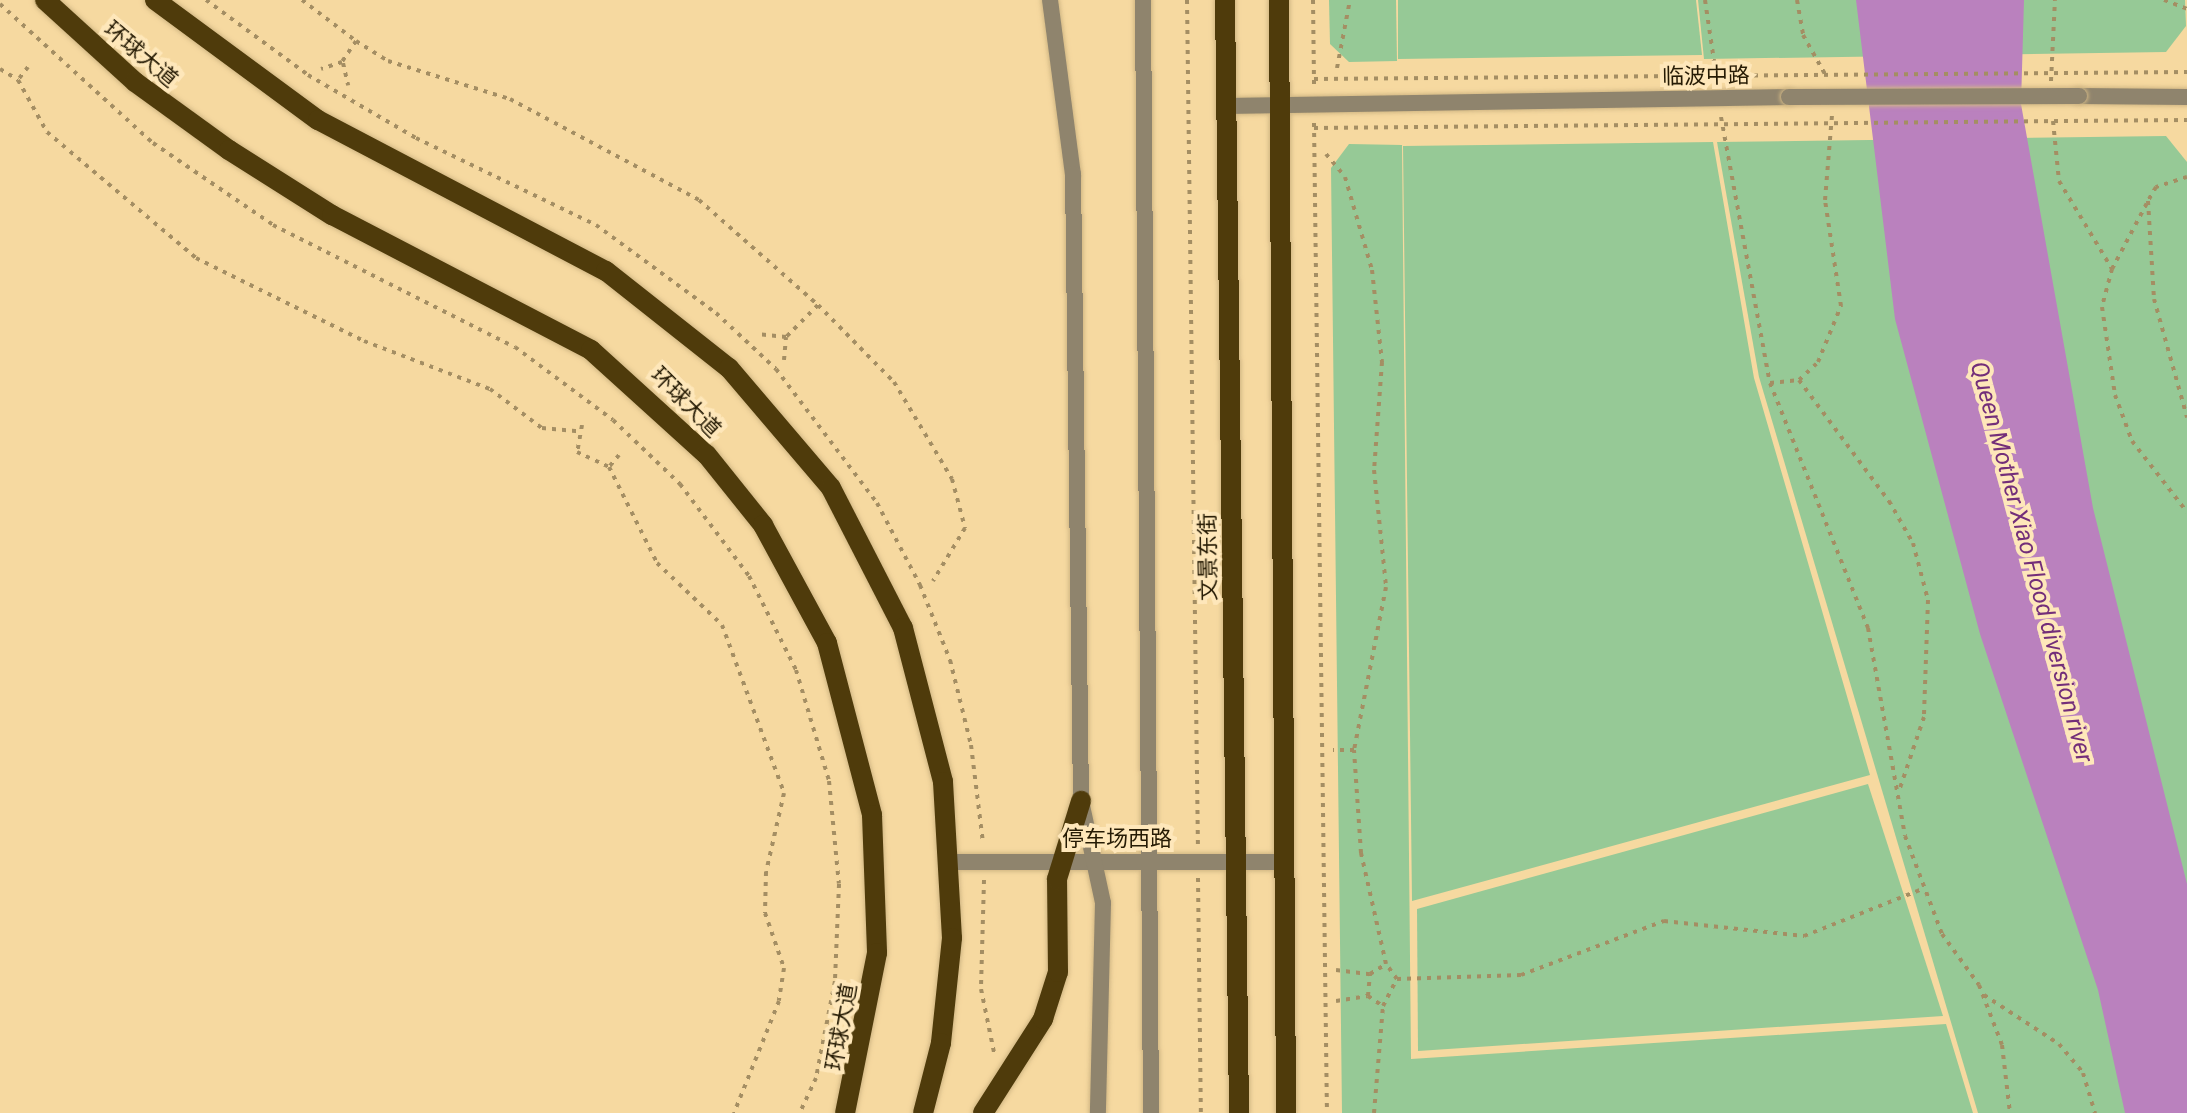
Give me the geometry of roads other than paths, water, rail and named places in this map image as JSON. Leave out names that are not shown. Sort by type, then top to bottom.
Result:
[{"type":"main road","name":"环球大道","points":[[45,0],[135,82],[229,150],[332,215],[591,350],[696,445],[763,525],[827,643],[855,728],[872,815],[877,953],[845,1113]]},
{"type":"main road","points":[[155,0],[318,120],[606,271],[690,333],[766,405],[831,488],[903,628],[934,733],[951,862],[948,992],[923,1113]]},
{"type":"main road","name":"文景东街","points":[[1225,0],[1239,1113]]},
{"type":"main road","points":[[1279,0],[1286,1113]]},
{"type":"main road","points":[[983,1113],[1043,1019],[1058,972],[1062,862],[1081,801]]},
{"type":"street","points":[[1050,0],[1073,174],[1081,801],[1103,903],[1098,1113]]},
{"type":"street","points":[[1143,0],[1151,1113]]},
{"type":"street","name":"临波中路","points":[[1226,106],[1314,101],[2187,97]]},
{"type":"street","name":"停车场西路","points":[[951,862],[1284,862]]},
{"type":"water","name":"Queen Mother Xiao Flood diversion river","points":[[1856,0],[2024,0],[2021,104],[2093,508],[2187,884],[2187,1113],[2125,1113],[2098,990],[1980,634],[1895,319]]}]
